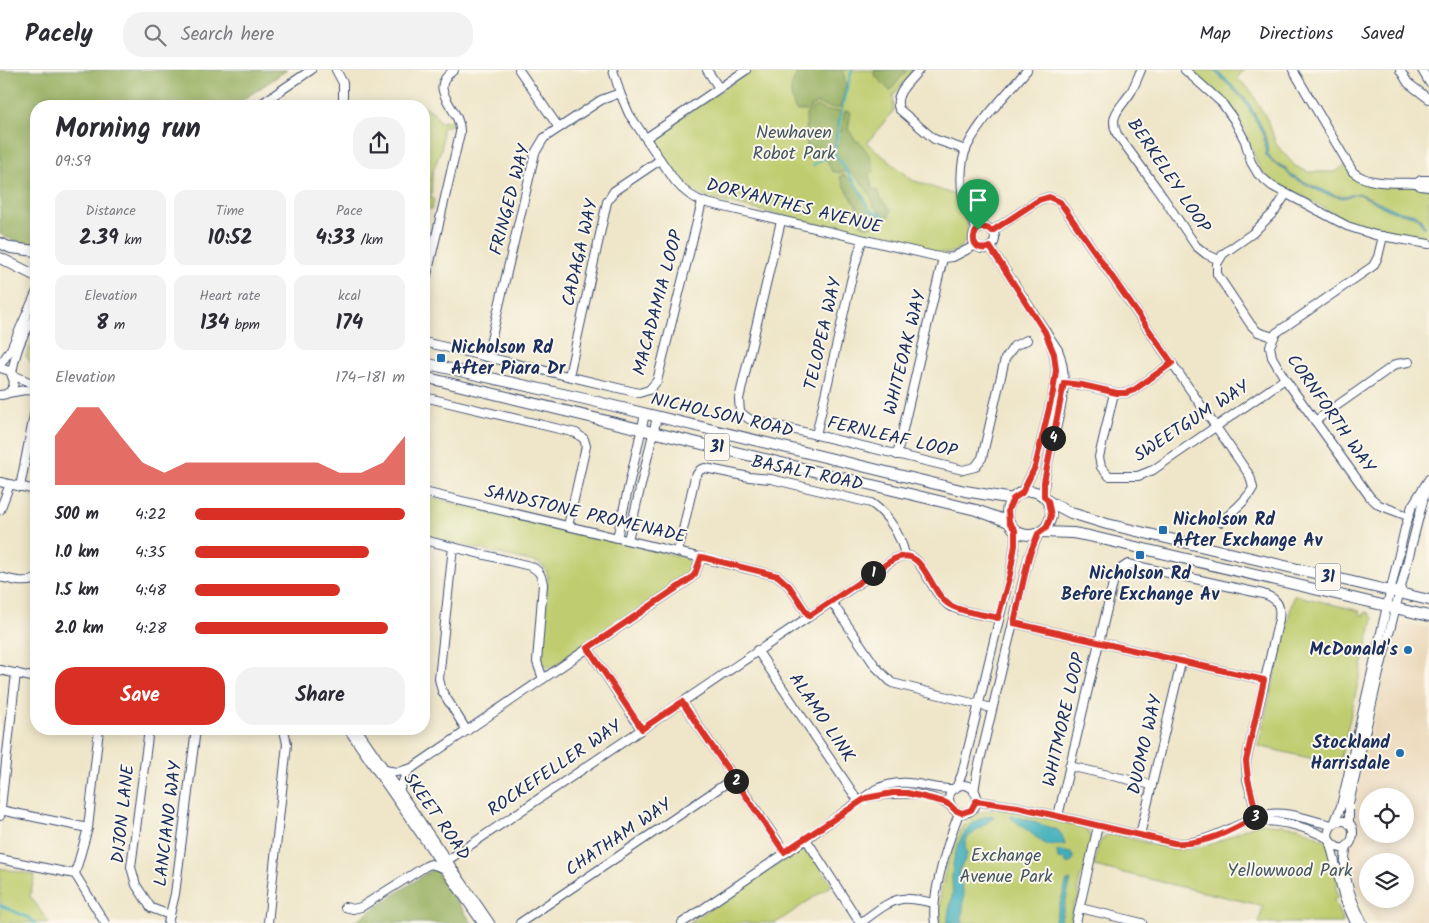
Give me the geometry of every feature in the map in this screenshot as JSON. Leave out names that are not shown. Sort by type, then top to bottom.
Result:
[{"type":"main road","points":[[0,243],[11,248],[30,251]]},
{"type":"main road","points":[[0,258],[30,273]]},
{"type":"main road","name":"NICHOLSON ROAD","points":[[430,364],[965,491],[1013,499]]},
{"type":"main road","name":"NICHOLSON ROAD","points":[[430,378],[976,510],[1012,526],[1024,535],[1074,533],[1429,616]]},
{"type":"main road","name":"31","points":[[1022,493],[1034,492],[1071,513],[1107,524],[1429,600]]},
{"type":"main road","points":[[1012,526],[1008,510],[1013,499],[1022,493]]},
{"type":"main road","points":[[1040,533],[1046,528],[1051,516],[1046,499]]},
{"type":"street","points":[[267,100],[311,70]]},
{"type":"street","points":[[336,70],[343,83],[343,100]]},
{"type":"street","points":[[430,262],[460,133],[458,119],[442,90],[442,82],[454,70]]},
{"type":"street","points":[[519,70],[559,128]]},
{"type":"street","name":"DORYANTHES AVENUE","points":[[613,70],[629,114],[660,160],[682,189],[702,202],[943,258]]},
{"type":"street","points":[[707,70],[719,88]]},
{"type":"street","points":[[646,138],[746,70]]},
{"type":"street","points":[[918,70],[898,96],[899,109],[934,139],[966,150]]},
{"type":"street","points":[[978,230],[968,214],[963,194],[962,171],[966,150],[979,127],[1027,70]]},
{"type":"street","name":"BERKELEY LOOP","points":[[1142,70],[1118,109],[1113,120],[1113,126],[1196,246],[1206,254],[1219,260]]},
{"type":"street","points":[[1185,70],[1222,103],[1234,120],[1245,142],[1251,162],[1258,174],[1272,186],[1347,226],[1383,236],[1429,244]]},
{"type":"street","points":[[1293,70],[1353,172],[1360,178],[1369,181],[1417,183],[1420,186],[1429,187]]},
{"type":"street","points":[[1400,70],[1408,83],[1429,99]]},
{"type":"street","points":[[1422,70],[1429,82]]},
{"type":"street","name":"FRINGED WAY","points":[[487,357],[535,153],[544,138],[601,100],[620,93]]},
{"type":"street","name":"CADAGA WAY","points":[[569,376],[607,202],[614,191],[660,160]]},
{"type":"street","points":[[1417,183],[1420,180],[1429,180]]},
{"type":"street","points":[[1273,337],[1258,332],[1251,325],[1217,274],[1219,260],[1223,254],[1253,233],[1275,211],[1286,194]]},
{"type":"street","points":[[992,231],[1039,200],[1049,197],[1060,202],[1250,476],[1253,488],[1247,499],[1221,522]]},
{"type":"street","name":"MACADAMIA LOOP","points":[[430,343],[639,393],[649,390],[657,381],[702,202]]},
{"type":"street","name":"FERNLEAF LOOP","points":[[781,221],[739,399],[740,412],[749,420],[963,470],[975,467],[982,458],[1005,359],[1014,346],[1027,340]]},
{"type":"street","points":[[985,227],[992,231],[994,239],[990,247],[984,249],[976,245],[973,237],[978,230],[985,227]]},
{"type":"street","name":"CORNFORTH WAY","points":[[1383,236],[1378,257],[1373,266],[1276,332],[1270,346],[1272,357],[1285,379],[1370,497],[1379,505],[1408,516]]},
{"type":"street","name":"TELOPEA WAY","points":[[816,436],[851,280],[862,240]]},
{"type":"street","points":[[943,258],[953,257],[976,245]]},
{"type":"street","points":[[990,247],[1063,360],[1064,383],[1046,470],[1046,499]]},
{"type":"street","name":"WHITEOAK WAY","points":[[897,455],[943,258]]},
{"type":"street","points":[[30,306],[0,367],[6,368],[12,374],[30,382]]},
{"type":"street","points":[[3,395],[14,384],[12,374],[17,352],[30,324]]},
{"type":"street","points":[[1022,493],[1035,467],[1055,382],[1054,354],[1045,332]]},
{"type":"street","points":[[1316,421],[1396,364],[1409,362]]},
{"type":"street","points":[[1055,382],[1126,393],[1134,390],[1172,363]]},
{"type":"street","name":"SWEETGUM WAY","points":[[1114,392],[1099,457],[1101,467],[1109,476],[1138,476],[1146,473],[1216,427],[1285,379]]},
{"type":"street","points":[[3,395],[30,390]]},
{"type":"street","points":[[430,398],[576,432],[583,437],[586,446],[568,526]]},
{"type":"street","points":[[617,538],[645,414]]},
{"type":"street","points":[[628,540],[657,417]]},
{"type":"street","points":[[20,487],[30,436]]},
{"type":"street","name":"BASALT ROAD","points":[[678,552],[695,478],[700,470],[707,468],[749,477],[771,479],[871,504],[882,511],[900,538],[905,555]]},
{"type":"street","points":[[1249,821],[1291,823],[1309,828],[1330,840],[1336,846],[1347,846],[1351,843],[1354,835],[1349,824],[1349,803],[1392,608],[1408,516],[1412,506],[1429,480]]},
{"type":"street","points":[[1395,592],[1429,480]]},
{"type":"street","points":[[0,482],[30,489]]},
{"type":"street","points":[[0,510],[10,484]]},
{"type":"street","name":"SANDSTONE PROMENADE","points":[[430,493],[778,576],[789,586],[809,616]]},
{"type":"street","points":[[950,805],[950,796],[962,774],[1013,559],[1012,526]]},
{"type":"street","points":[[863,800],[893,793],[907,793],[938,800],[950,805],[959,812],[969,811],[975,806],[974,792],[992,708],[1029,556],[1040,533]]},
{"type":"street","points":[[430,541],[537,569],[543,584],[537,662],[543,679]]},
{"type":"street","points":[[453,547],[439,678],[442,691],[467,731]]},
{"type":"street","points":[[905,555],[916,560],[948,605],[998,618]]},
{"type":"street","name":"ROCKEFELLER WAY","points":[[448,860],[757,650],[894,559],[905,555]]},
{"type":"street","points":[[399,791],[406,774],[412,768],[690,579],[695,574],[701,557]]},
{"type":"street","name":"WHITMORE LOOP","points":[[1058,816],[1114,579],[1118,570],[1132,564],[1273,597],[1280,609],[1246,761],[1248,779],[1257,816]]},
{"type":"street","points":[[0,577],[18,582],[30,580]]},
{"type":"street","points":[[831,601],[876,668],[892,683],[992,708]]},
{"type":"street","points":[[1355,923],[1344,898],[1329,832],[1341,806],[1392,608]]},
{"type":"street","points":[[1014,623],[1264,680]]},
{"type":"street","points":[[588,648],[642,729]]},
{"type":"street","name":"ALAMO LINK","points":[[757,650],[863,800]]},
{"type":"street","name":"DUOMO WAY","points":[[1140,835],[1181,662]]},
{"type":"street","points":[[0,670],[30,676]]},
{"type":"street","points":[[16,673],[0,812],[88,828]]},
{"type":"street","points":[[682,702],[784,852]]},
{"type":"street","points":[[75,874],[88,828],[98,735]]},
{"type":"street","name":"DIJON LANE","points":[[148,735],[131,867],[136,885],[151,908],[169,919]]},
{"type":"street","name":"LANCIANO WAY","points":[[169,919],[175,894],[195,735]]},
{"type":"street","points":[[268,923],[287,744],[284,735]]},
{"type":"street","name":"SKEET ROAD","points":[[352,735],[482,923]]},
{"type":"street","name":"SKEET ROAD","points":[[361,735],[490,923]]},
{"type":"street","points":[[1069,766],[1152,785]]},
{"type":"street","points":[[384,769],[397,772],[412,768]]},
{"type":"street","name":"CHATHAM WAY","points":[[520,923],[734,778]]},
{"type":"street","points":[[682,923],[863,800],[876,789],[885,785],[911,782],[941,788],[966,786],[974,792]]},
{"type":"street","points":[[976,801],[1018,807],[1186,844],[1214,836],[1257,816],[1280,813],[1333,824],[1342,822],[1349,824]]},
{"type":"street","points":[[935,923],[934,903],[950,838],[959,812]]},
{"type":"street","points":[[1076,923],[1098,826]]},
{"type":"street","points":[[806,839],[860,923],[888,904],[900,899],[914,899],[934,903]]},
{"type":"street","points":[[1347,846],[1344,859],[1348,881],[1351,894],[1363,923]]},
{"type":"street","points":[[345,907],[353,909],[361,907],[412,873],[423,864],[429,848]]},
{"type":"street","points":[[0,859],[75,874],[105,923]]},
{"type":"street","points":[[412,873],[431,864],[443,868]]},
{"type":"street","points":[[1080,908],[1142,923]]},
{"type":"shaded area","points":[[1404,623],[1429,628],[1429,923],[1377,923],[1368,908],[1414,908],[1414,853],[1359,853],[1359,893],[1348,864],[1351,812],[1396,629]]},
{"type":"green space","points":[[0,70],[287,70],[243,100],[30,100],[30,243],[23,244],[0,234]]},
{"type":"green space","name":"Newhaven Robot Park","points":[[752,70],[913,70],[893,96],[894,110],[867,143],[912,180],[958,196],[968,230],[964,243],[952,252],[940,253],[707,198],[689,189],[661,154],[657,144],[660,132]]},
{"type":"green space","points":[[799,70],[845,70],[846,85],[840,108],[830,108],[816,103],[807,111],[796,111],[791,90]]},
{"type":"green space","points":[[875,70],[907,70],[890,91],[874,75]]},
{"type":"green space","points":[[1191,70],[1244,70],[1237,78],[1251,91],[1269,123],[1276,144],[1295,166],[1308,172],[1335,172],[1346,165],[1355,178],[1366,184],[1415,186],[1429,189],[1429,240],[1349,223],[1309,199],[1275,183],[1258,165],[1243,126],[1225,99]]},
{"type":"green space","points":[[816,106],[827,111],[841,111],[834,145],[838,146],[845,111],[851,112],[848,129],[870,156],[874,171],[869,174],[873,190],[877,190],[881,199],[891,210],[888,218],[882,223],[868,227],[862,225],[859,221],[857,207],[841,180],[840,177],[842,175],[851,180],[855,185],[870,212],[880,216],[884,215],[874,207],[868,192],[852,174],[848,171],[839,173],[832,171],[824,156],[807,159],[806,114]]},
{"type":"green space","points":[[430,110],[437,117],[439,123],[449,120],[451,125],[442,128],[442,147],[432,174],[431,198],[434,199],[432,209],[430,209]]},
{"type":"green space","points":[[30,347],[30,361],[26,356]]},
{"type":"green space","points":[[430,497],[686,558],[692,565],[691,572],[687,577],[553,667],[547,667],[543,665],[542,657],[548,576],[545,568],[538,563],[430,537]]},
{"type":"green space","points":[[1294,595],[1360,611],[1359,614],[1369,613],[1373,619],[1339,765],[1258,746]]},
{"type":"green space","name":"Exchange Avenue Park","points":[[1002,809],[1081,826],[1086,830],[1091,841],[1084,873],[1081,876],[1077,891],[1079,895],[1078,901],[1074,903],[1071,919],[1073,923],[940,923],[940,897],[943,881],[952,848],[959,834],[966,823],[978,813]]},
{"type":"green space","name":"Yellowwood Park","points":[[1262,823],[1299,827],[1326,841],[1329,845],[1338,884],[1336,887],[1338,897],[1334,900],[1343,923],[1259,923],[1263,906],[1094,866],[1099,845],[1104,837],[1108,835],[1114,834],[1171,848],[1194,848],[1212,844]]},
{"type":"green space","points":[[798,851],[803,851],[813,858],[832,885],[776,923],[689,923]]},
{"type":"green space","points":[[0,868],[35,875],[30,896],[49,923],[5,923],[0,921]]},
{"type":"green space","points":[[434,868],[472,923],[353,923]]},
{"type":"water","points":[[1213,70],[1216,70],[1223,76],[1248,102],[1263,129],[1268,155],[1274,162],[1286,168],[1290,174],[1337,196],[1359,193],[1396,210],[1415,214],[1420,218],[1425,227],[1423,227],[1417,217],[1391,211],[1359,194],[1343,198],[1325,194],[1290,176],[1285,169],[1273,163],[1266,156],[1263,133],[1252,114],[1242,98]]},
{"type":"water","points":[[991,815],[994,817],[967,838],[965,846],[967,855],[960,869],[964,895],[963,923],[948,923],[953,866],[957,847],[961,838],[973,823]]},
{"type":"water","points":[[1013,815],[1058,830],[1062,835],[1065,845],[1046,845],[1010,817]]},
{"type":"water","points":[[1057,850],[1071,853],[1074,858],[1071,863],[1066,864],[1066,860],[1058,859]]},
{"type":"water","points":[[1071,880],[1060,923],[1054,923],[1067,881]]},
{"type":"waterway","points":[[852,70],[844,98],[834,152],[862,194],[870,211],[884,215]]},
{"type":"waterway","points":[[813,165],[834,152]]},
{"type":"waterway","points":[[0,905],[29,918],[35,923]]},
{"type":"place","name":"Nicholson Rd After Piara Dr","points":[[441,358]]},
{"type":"place","name":"Nicholson Rd After Exchange Av","points":[[1163,530]]},
{"type":"place","name":"Nicholson Rd Before Exchange Av","points":[[1140,555]]},
{"type":"place","name":"McDonald's","points":[[1408,650]]},
{"type":"place","name":"Stockland Harrisdale","points":[[1400,753]]},
{"type":"route","points":[[1049,197],[1060,202],[1172,363],[1134,390],[1126,393],[1064,383],[1044,482],[1044,496],[1051,509],[1051,516],[1046,528],[1038,534],[1029,556],[1014,623],[1264,680],[1246,761],[1248,779],[1257,816],[1214,836],[1186,844],[1174,843],[1018,807],[976,801],[975,806],[971,810],[964,813],[938,800],[900,792],[866,798],[784,852],[682,702],[642,729],[588,648],[690,579],[697,570],[701,557],[778,576],[789,586],[809,616],[894,559],[902,555],[910,556],[919,562],[937,592],[948,605],[998,618],[1010,574],[1015,545],[1015,530],[1009,522],[1008,516],[1009,504],[1017,495],[1022,493],[1035,467],[1053,392],[1056,370],[1054,354],[1045,332],[1001,263],[990,247],[986,249],[980,248],[975,244],[973,237],[978,230],[985,227],[992,231],[1007,223],[1039,200],[1049,197]]}]
